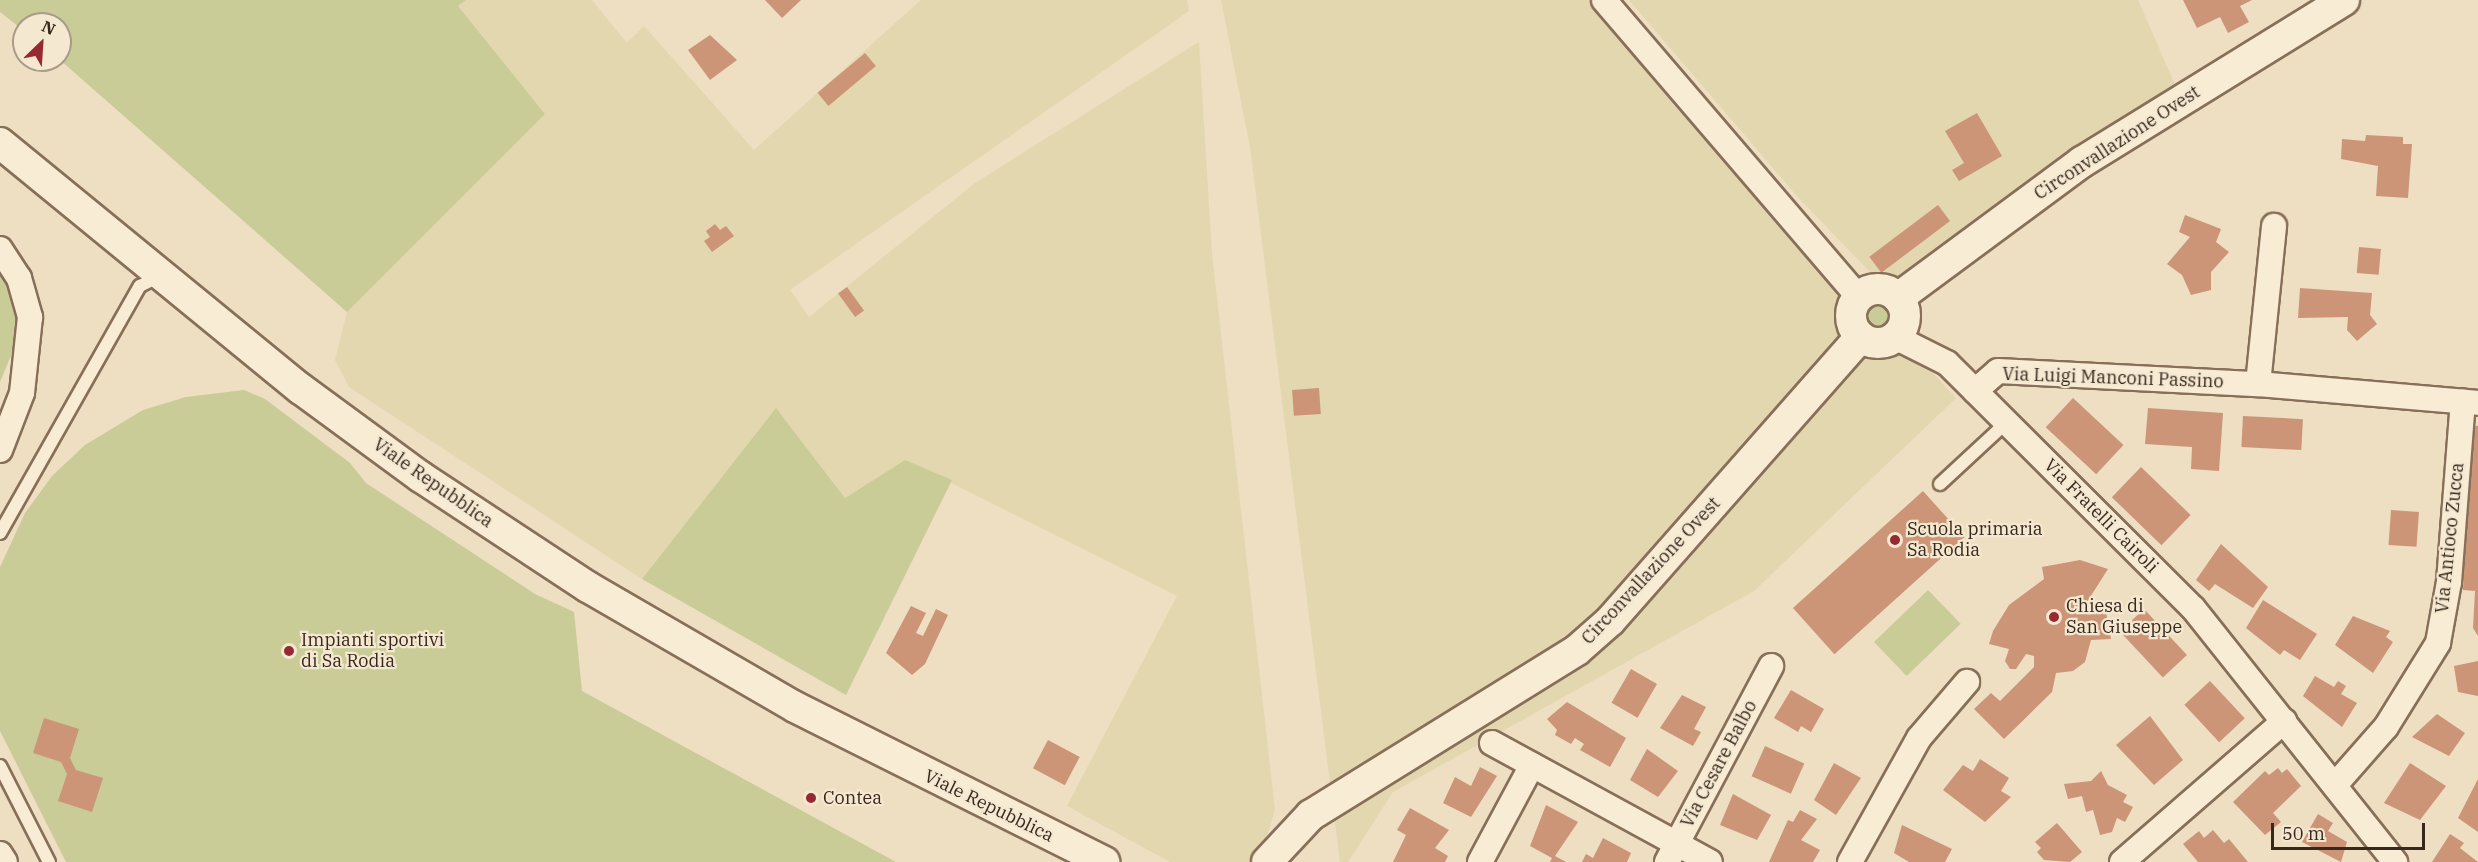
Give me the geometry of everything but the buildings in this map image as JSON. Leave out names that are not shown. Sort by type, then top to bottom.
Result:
[{"type":"street","points":[[1604,0],[1859,297]]},
{"type":"street","name":"Circonvallazione Ovest","points":[[1898,298],[2082,162],[2343,0]]},
{"type":"street","name":"Viale Repubblica","points":[[0,143],[160,276],[421,477],[578,580],[906,766],[1058,862]]},
{"type":"street","points":[[2258,384],[2274,226]]},
{"type":"street","points":[[0,249],[19,278],[30,317],[22,393],[0,450]]},
{"type":"street","points":[[1875,289],[1898,298],[1905,315],[1895,337],[1878,343],[1860,337],[1851,314],[1859,297],[1875,289]]},
{"type":"street","name":"Circonvallazione Ovest","points":[[1267,862],[1307,820],[1577,651],[1860,337]]},
{"type":"street","name":"Via Fratelli Cairoli","points":[[1895,337],[1947,363],[2193,608],[2335,785],[2388,860]]},
{"type":"street","name":"Via Luigi Manconi Passino","points":[[1975,391],[1998,371],[2258,384],[2470,402]]},
{"type":"street","name":"Via Antioco Zucca","points":[[2335,785],[2386,727],[2438,643],[2450,582],[2470,402]]},
{"type":"street","name":"Via Cesare Balbo","points":[[1672,853],[1771,666]]},
{"type":"street","points":[[1850,862],[1919,738],[1967,682]]},
{"type":"street","points":[[2122,862],[2284,721]]},
{"type":"street","points":[[1492,743],[1532,765],[1672,853],[1710,862]]},
{"type":"street","points":[[1480,862],[1532,765]]},
{"type":"street","name":"Viale Repubblica","points":[[906,766],[1104,862]]},
{"type":"street","points":[[1288,862],[1307,820]]},
{"type":"street","points":[[0,854],[6,862]]},
{"type":"lane","points":[[0,532],[140,286],[160,276]]},
{"type":"lane","points":[[1940,484],[2007,422]]},
{"type":"lane","points":[[0,766],[49,862]]},
{"type":"shaded area","points":[[466,0],[592,0],[627,43],[644,26],[754,150],[921,0],[1187,0],[1189,11],[790,290],[809,317],[975,183],[1199,42],[1212,254],[1275,810],[1259,862],[1170,862],[1067,806],[1177,596],[905,460],[845,498],[776,408],[642,579],[349,387],[335,360],[347,312],[545,114],[458,6]]},
{"type":"shaded area","points":[[1221,0],[1588,0],[1956,398],[1754,591],[1393,792],[1348,862],[1340,862],[1250,147]]},
{"type":"shaded area","points":[[1629,0],[2138,0],[2183,103],[1897,300],[1796,195]]},
{"type":"green space","points":[[0,0],[466,0],[458,6],[545,114],[347,312],[72,71],[72,12],[12,12],[12,22],[0,12]]},
{"type":"green space","points":[[0,255],[19,288],[21,331],[0,382]]},
{"type":"green space","points":[[1881,301],[1894,306],[1899,319],[1894,332],[1881,337],[1868,332],[1863,319],[1868,306]]},
{"type":"green space","name":"Impianti sportivi di Sa Rodia","points":[[244,390],[265,399],[350,463],[366,483],[535,594],[574,612],[582,691],[896,862],[66,862],[0,731],[0,567],[25,513],[52,476],[85,445],[143,410],[186,397]]},
{"type":"green space","points":[[776,408],[845,498],[905,460],[952,480],[846,695],[642,579]]},
{"type":"green space","points":[[1928,590],[1961,624],[1907,676],[1874,642]]},
{"type":"place","name":"Scuola primaria Sa Rodia","points":[[1895,540]]},
{"type":"place","name":"Chiesa di San Giuseppe","points":[[2054,617]]},
{"type":"place","name":"Impianti sportivi di Sa Rodia","points":[[289,651]]},
{"type":"place","name":"Contea","points":[[811,798]]}]
